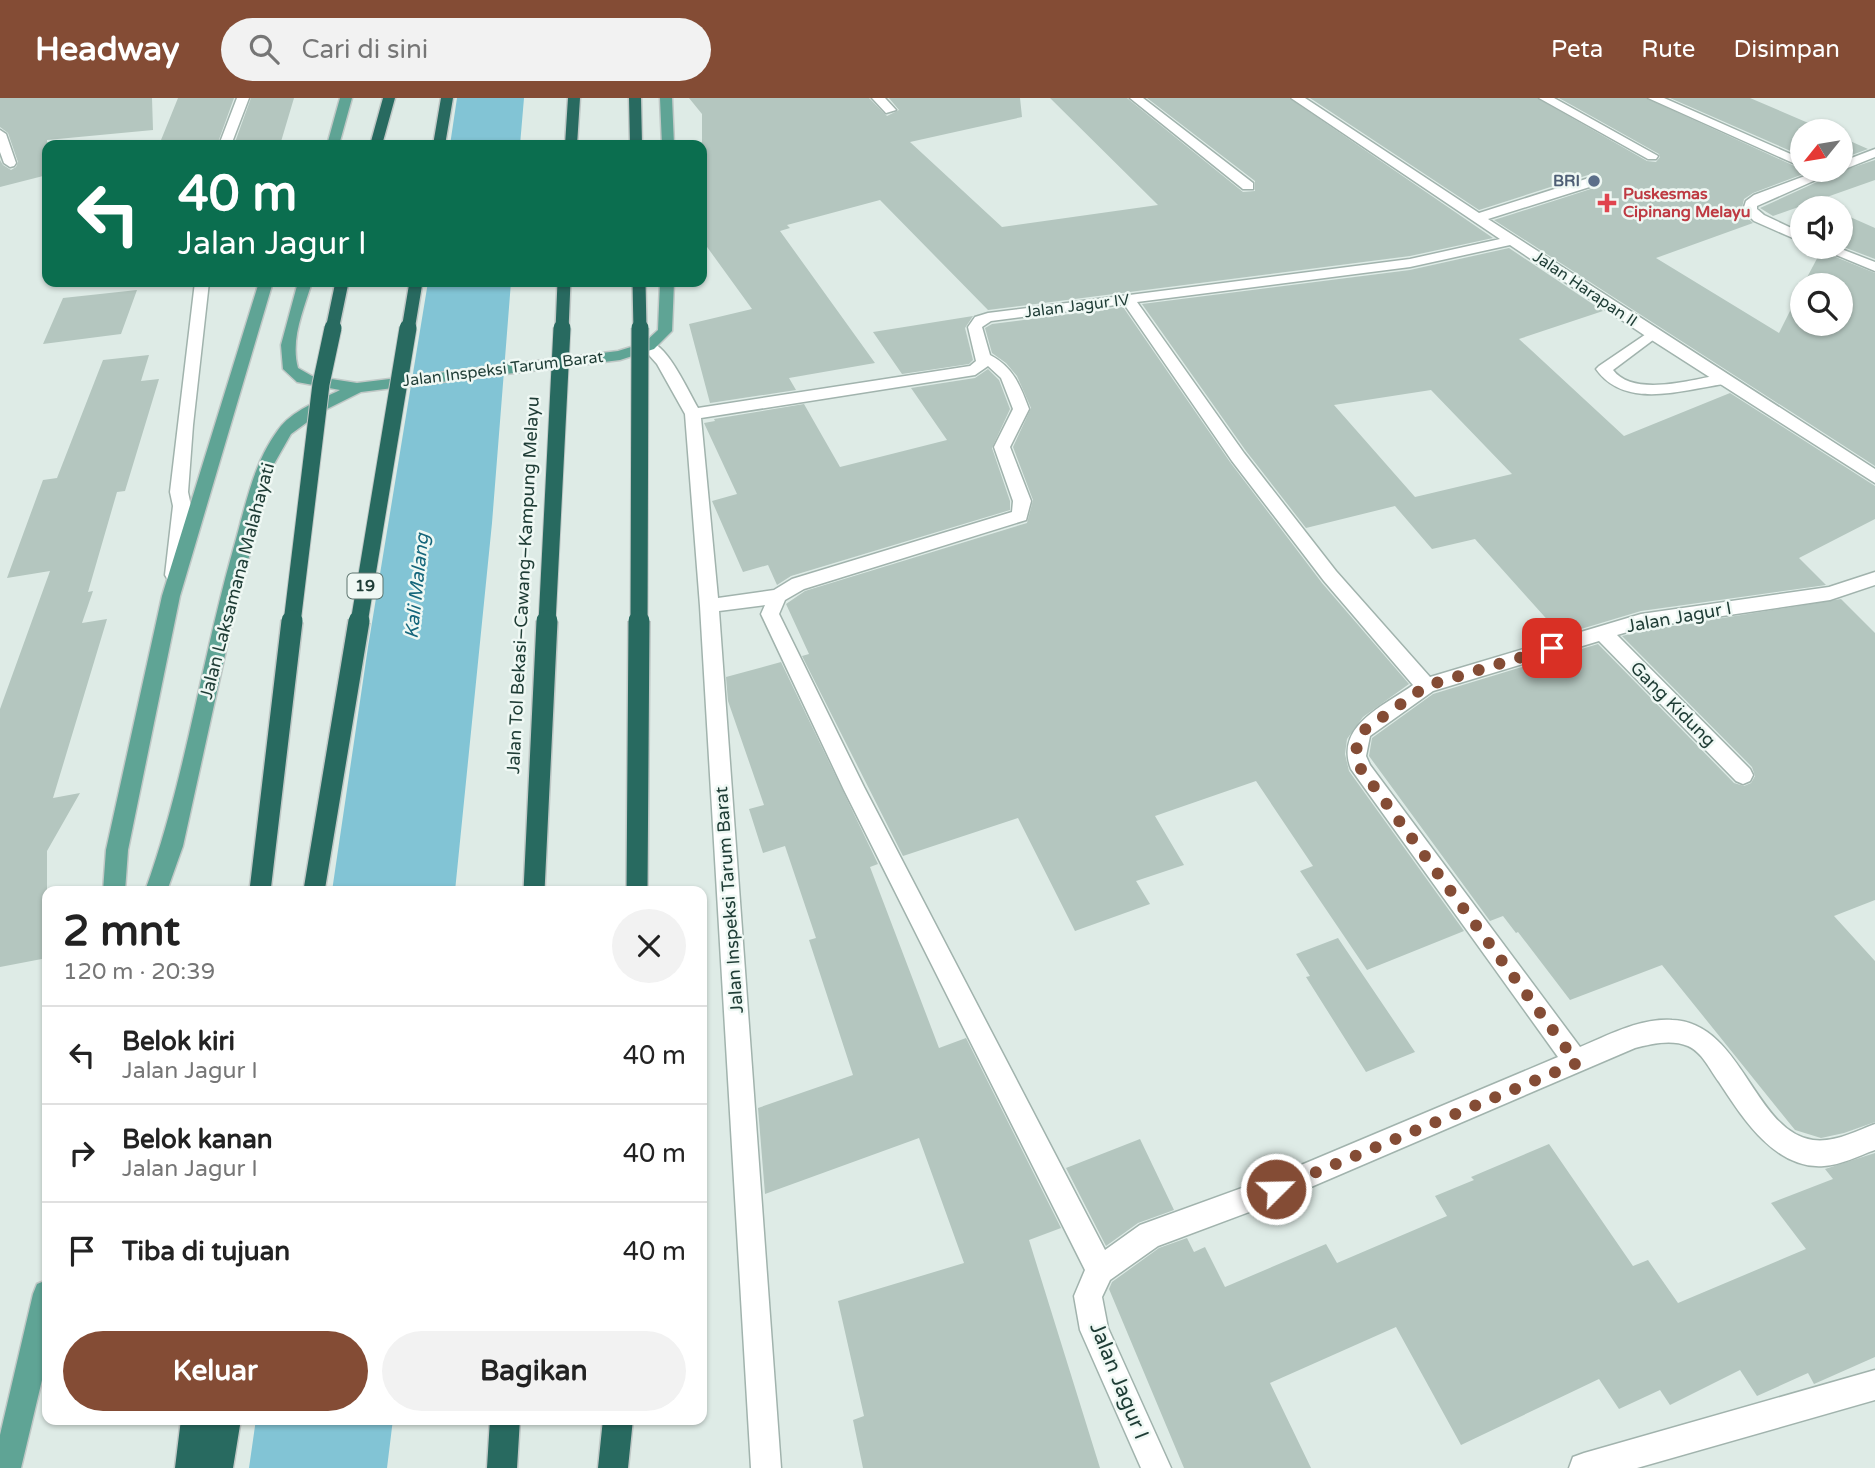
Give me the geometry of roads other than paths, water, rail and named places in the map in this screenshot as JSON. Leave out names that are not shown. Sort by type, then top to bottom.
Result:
[{"type":"highway","points":[[377,140],[389,98]]},
{"type":"highway","points":[[440,140],[447,98]]},
{"type":"highway","points":[[571,140],[574,98]]},
{"type":"highway","points":[[635,98],[636,140]]},
{"type":"highway","points":[[261,886],[321,384],[341,287]]},
{"type":"highway","name":"19","points":[[315,886],[415,287]]},
{"type":"highway","name":"Jalan Tol Bekasi–Cawang–Kampung Melayu","points":[[534,886],[564,287]]},
{"type":"highway","points":[[637,886],[641,392],[639,287]]},
{"type":"highway","points":[[190,1468],[195,1425]]},
{"type":"highway","points":[[218,1468],[225,1425]]},
{"type":"highway","points":[[502,1468],[505,1425]]},
{"type":"highway","points":[[613,1468],[617,1425]]},
{"type":"main road","points":[[333,140],[346,98]]},
{"type":"main road","points":[[666,98],[668,140]]},
{"type":"main road","points":[[114,886],[117,850],[171,597],[264,287]]},
{"type":"main road","points":[[304,287],[285,351],[289,368],[297,377],[357,388]]},
{"type":"main road","points":[[649,346],[665,331],[667,287]]},
{"type":"main road","name":"Jalan Inspeksi Tarum Barat","points":[[357,388],[411,379],[620,355],[649,346]]},
{"type":"main road","name":"Jalan Laksamana Malahayati","points":[[158,886],[172,846],[227,605],[266,464],[285,431],[315,409],[357,388]]},
{"type":"main road","points":[[6,1468],[11,1413],[42,1311]]},
{"type":"street","points":[[227,140],[243,98]]},
{"type":"street","points":[[878,98],[890,110]]},
{"type":"street","points":[[1136,98],[1248,186]]},
{"type":"street","name":"Jalan Harapan II","points":[[1297,98],[1652,334],[1875,477]]},
{"type":"street","points":[[1545,98],[1652,156]]},
{"type":"street","points":[[1654,98],[1790,158]]},
{"type":"street","points":[[0,134],[10,163]]},
{"type":"street","points":[[1853,162],[1874,155]]},
{"type":"street","points":[[1477,218],[1594,181]]},
{"type":"street","points":[[1790,232],[1759,218],[1750,210],[1751,204],[1759,198],[1798,182]]},
{"type":"street","name":"Jalan Jagur IV","points":[[984,358],[974,331],[980,320],[997,315],[1410,263],[1511,241]]},
{"type":"street","points":[[1853,258],[1875,267]]},
{"type":"street","points":[[171,597],[182,506],[179,492],[185,425],[201,287]]},
{"type":"street","points":[[1128,299],[1238,457],[1330,576],[1426,686]]},
{"type":"street","points":[[1652,334],[1604,369],[1608,378],[1625,387],[1643,390],[1724,379]]},
{"type":"street","name":"Jalan Inspeksi Tarum Barat","points":[[649,346],[664,362],[694,414],[766,1468]]},
{"type":"street","points":[[694,414],[968,372],[980,366],[984,358],[1002,367],[1009,374],[1021,409],[1002,447],[1022,501],[1020,516],[1004,524],[798,584],[778,596],[709,606]]},
{"type":"street","name":"Jalan Jagur I","points":[[1577,1063],[1361,769],[1356,756],[1357,743],[1363,731],[1426,686],[1641,621],[1830,593],[1875,578]]},
{"type":"street","points":[[778,596],[770,614],[855,790],[1100,1270],[1150,1236],[1276,1189],[1633,1037],[1675,1029],[1693,1034],[1706,1043],[1773,1132],[1799,1151],[1831,1153],[1875,1137]]},
{"type":"street","name":"Gang Kidung","points":[[1603,633],[1743,775]]},
{"type":"street","name":"Jalan Jagur I","points":[[1100,1270],[1088,1296],[1094,1330],[1156,1468]]},
{"type":"street","points":[[1584,1468],[1875,1385]]},
{"type":"water","points":[[457,98],[524,98],[520,140],[451,140]]},
{"type":"water","name":"Kali Malang","points":[[427,287],[511,287],[492,523],[456,886],[333,886],[368,647]]},
{"type":"water","points":[[255,1425],[392,1425],[387,1468],[249,1468]]},
{"type":"place","name":"BRI","points":[[1594,181]]},
{"type":"place","name":"Puskesmas Cipinang Melayu","points":[[1607,203]]}]
